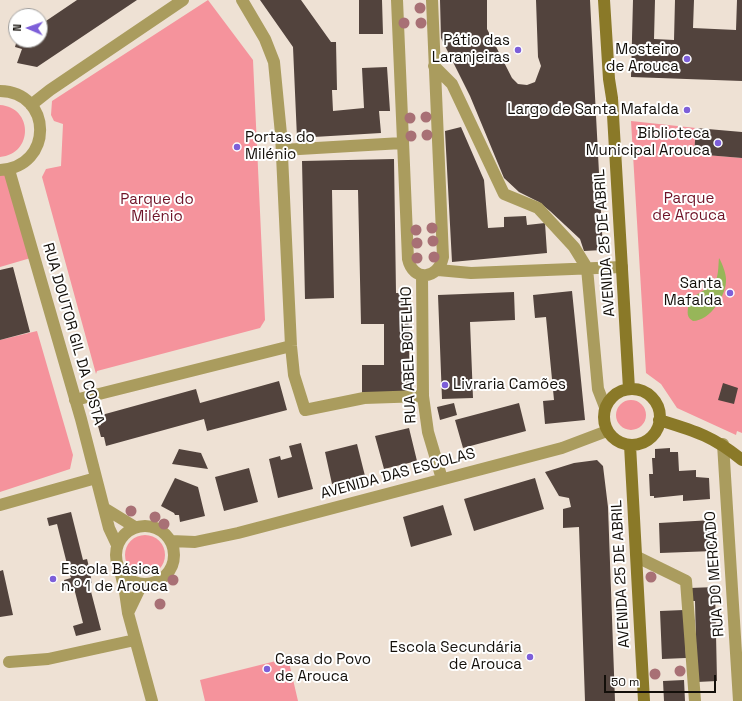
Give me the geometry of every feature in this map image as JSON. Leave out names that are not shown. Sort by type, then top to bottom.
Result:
[{"type":"main road","name":"AVENIDA 25 DE ABRIL","points":[[604,0],[609,79],[612,98],[629,388]]},
{"type":"main road","points":[[629,388],[637,389],[652,397],[659,412],[657,428],[649,438],[638,444],[630,445],[617,440],[607,431],[604,415],[605,407],[614,394],[629,388]]},
{"type":"main road","points":[[659,420],[701,433],[723,444],[742,460]]},
{"type":"main road","name":"AVENIDA 25 DE ABRIL","points":[[630,445],[644,701]]},
{"type":"street","points":[[31,105],[50,90],[183,0]]},
{"type":"street","points":[[242,0],[266,39],[274,62],[282,150],[291,346],[294,375],[305,410],[364,398],[423,396]]},
{"type":"street","points":[[396,0],[408,258],[410,266],[415,272],[422,275],[432,274],[438,270],[441,265],[443,248],[432,0]]},
{"type":"street","points":[[434,66],[452,84],[504,194],[538,208],[574,247],[587,268]]},
{"type":"street","points":[[0,91],[12,92],[22,97],[31,105],[40,123],[38,146],[31,157],[21,165],[4,170]]},
{"type":"street","points":[[282,150],[402,143]]},
{"type":"street","name":"RUA DOUTOR GIL DA COSTA","points":[[4,170],[75,400],[109,528],[117,545]]},
{"type":"street","points":[[438,270],[471,273],[622,267]]},
{"type":"street","name":"AVENIDA 25 DE ABRIL","points":[[587,268],[598,389],[605,407]]},
{"type":"street","name":"RUA ABEL BOTELHO","points":[[422,275],[423,396],[428,432],[442,479]]},
{"type":"street","points":[[75,400],[291,346]]},
{"type":"street","name":"AVENIDA DAS ESCOLAS","points":[[171,540],[195,542],[238,533],[562,448],[607,431]]},
{"type":"street","name":"RUA DO MERCADO","points":[[723,444],[739,701]]},
{"type":"street","points":[[0,505],[96,478]]},
{"type":"street","points":[[104,508],[135,527]]},
{"type":"street","points":[[120,570],[130,579],[142,584],[160,580],[172,566],[174,548],[171,540],[166,534],[155,527],[143,525],[135,527],[124,534],[117,545],[117,562],[120,570],[128,613],[152,701]]},
{"type":"street","name":"AVENIDA DAS ESCOLAS","points":[[174,558],[195,542]]},
{"type":"street","points":[[637,557],[686,581],[688,588],[693,693],[695,701]]},
{"type":"street","points":[[128,613],[142,584]]},
{"type":"street","points":[[10,662],[48,660],[135,640]]},
{"type":"green space","name":"Parque do Milénio","points":[[208,0],[253,60],[265,320],[260,328],[97,371],[96,374],[42,177],[46,169],[61,166],[63,124],[54,121],[51,115],[52,101]]},
{"type":"green space","points":[[0,105],[11,108],[19,114],[25,131],[24,140],[19,148],[11,154],[0,157]]},
{"type":"green space","name":"Parque de Arouca","points":[[631,121],[696,128],[694,154],[742,158],[742,433],[737,431],[736,435],[677,408],[661,384],[646,373]]},
{"type":"green space","points":[[0,169],[9,170],[34,257],[0,267]]},
{"type":"green space","points":[[37,331],[73,455],[70,469],[0,492],[0,340]]},
{"type":"green space","points":[[631,400],[642,404],[646,415],[642,426],[631,430],[620,426],[616,415],[620,404]]},
{"type":"green space","points":[[149,535],[156,538],[162,544],[165,555],[164,563],[156,572],[149,575],[141,575],[134,572],[126,563],[125,551],[128,544],[137,536]]},
{"type":"green space","name":"Casa do Povo de Arouca","points":[[288,658],[298,701],[205,701],[200,680]]},
{"type":"shaded area","points":[[719,258],[724,268],[726,277],[724,292],[711,312],[699,320],[693,321],[688,314],[689,303],[695,296],[716,281],[718,275]]},
{"type":"building","points":[[77,0],[137,0],[37,67],[17,63],[22,49],[18,48],[48,48],[48,20]]},
{"type":"building","points":[[260,0],[301,0],[331,42],[336,42],[337,90],[332,90],[333,111],[364,108],[362,68],[387,67],[390,111],[379,111],[381,133],[297,138],[293,47]]},
{"type":"building","points":[[359,0],[382,0],[383,34],[359,34]]},
{"type":"building","points":[[440,0],[487,0],[487,29],[512,78],[518,84],[527,85],[535,82],[541,66],[538,57],[536,0],[590,0],[603,250],[584,251],[580,239],[550,211],[539,202],[519,192],[504,178],[470,96],[441,38]]},
{"type":"building","name":"Mosteiro de Arouca","points":[[633,0],[655,0],[654,39],[674,40],[675,0],[694,0],[693,28],[736,30],[737,0],[742,0],[742,81],[631,77]]},
{"type":"building","points":[[461,127],[484,180],[488,228],[504,227],[504,217],[526,216],[527,225],[545,223],[547,253],[452,262],[445,131]]},
{"type":"building","name":"Biblioteca Municipal Arouca","points":[[696,128],[742,132],[742,158],[694,154]]},
{"type":"building","points":[[394,159],[396,293],[408,293],[410,393],[362,394],[362,365],[384,365],[384,324],[361,324],[358,190],[332,190],[334,298],[305,299],[302,161]]},
{"type":"building","points":[[13,267],[30,332],[0,340],[0,270]]},
{"type":"building","points":[[572,291],[585,420],[545,424],[543,401],[554,400],[546,317],[535,318],[533,295]]},
{"type":"building","points":[[514,292],[515,320],[470,322],[473,398],[442,399],[438,295]]},
{"type":"building","points":[[279,381],[287,410],[207,431],[204,419],[106,446],[104,437],[101,437],[98,426],[101,425],[98,416],[196,389],[200,403]]},
{"type":"building","points":[[723,383],[738,388],[734,404],[718,400]]},
{"type":"building","points":[[454,403],[457,415],[440,420],[437,407]]},
{"type":"building","points":[[519,403],[526,431],[463,448],[455,420]]},
{"type":"building","points":[[409,428],[417,461],[384,469],[375,436]]},
{"type":"building","points":[[301,443],[313,489],[278,498],[269,459],[280,456],[281,460],[292,457],[289,446]]},
{"type":"building","points":[[357,444],[365,476],[332,484],[325,452]]},
{"type":"building","points":[[670,448],[670,452],[678,452],[679,471],[696,470],[696,477],[709,478],[710,499],[683,501],[683,495],[654,498],[654,496],[650,496],[649,474],[653,474],[652,458],[655,458],[655,449]]},
{"type":"building","points":[[179,449],[201,453],[208,469],[172,464]]},
{"type":"building","points":[[597,460],[603,466],[608,507],[615,701],[585,701],[579,527],[563,528],[563,509],[571,507],[569,498],[559,496],[545,472],[574,463]]},
{"type":"building","points":[[249,468],[258,502],[224,511],[215,477]]},
{"type":"building","points":[[175,478],[198,487],[205,516],[180,522],[179,515],[175,515],[161,506]]},
{"type":"building","points":[[535,478],[544,509],[474,531],[464,499]]},
{"type":"building","points":[[443,505],[452,535],[411,547],[403,517]]},
{"type":"building","points":[[71,512],[83,560],[87,559],[89,567],[85,568],[87,574],[90,573],[92,583],[89,584],[101,630],[76,636],[73,626],[83,623],[74,588],[66,590],[64,580],[71,578],[69,572],[62,574],[60,566],[67,564],[57,524],[49,526],[47,518]]},
{"type":"building","points":[[713,520],[714,551],[660,553],[659,523]]},
{"type":"building","points":[[3,570],[13,615],[0,617],[0,571]]},
{"type":"building","points":[[715,587],[717,681],[697,682],[695,601],[690,601],[690,588]]},
{"type":"building","points":[[684,610],[686,658],[662,659],[660,611]]},
{"type":"building","points":[[684,680],[685,701],[664,701],[663,681]]},
{"type":"place","name":"Pátio das Laranjeiras","points":[[518,50]]},
{"type":"place","name":"Mosteiro de Arouca","points":[[687,59]]},
{"type":"place","name":"Largo de Santa Mafalda","points":[[687,110]]},
{"type":"place","name":"Biblioteca Municipal Arouca","points":[[718,143]]},
{"type":"place","name":"Portas do Milénio","points":[[237,147]]},
{"type":"place","name":"Santa Mafalda","points":[[730,293]]},
{"type":"place","name":"Livraria Camões","points":[[445,385]]},
{"type":"place","name":"Escola Básica n.º 1 de Arouca","points":[[53,579]]},
{"type":"place","name":"Escola Secundária de Arouca","points":[[530,657]]},
{"type":"place","name":"Casa do Povo de Arouca","points":[[267,669]]}]
